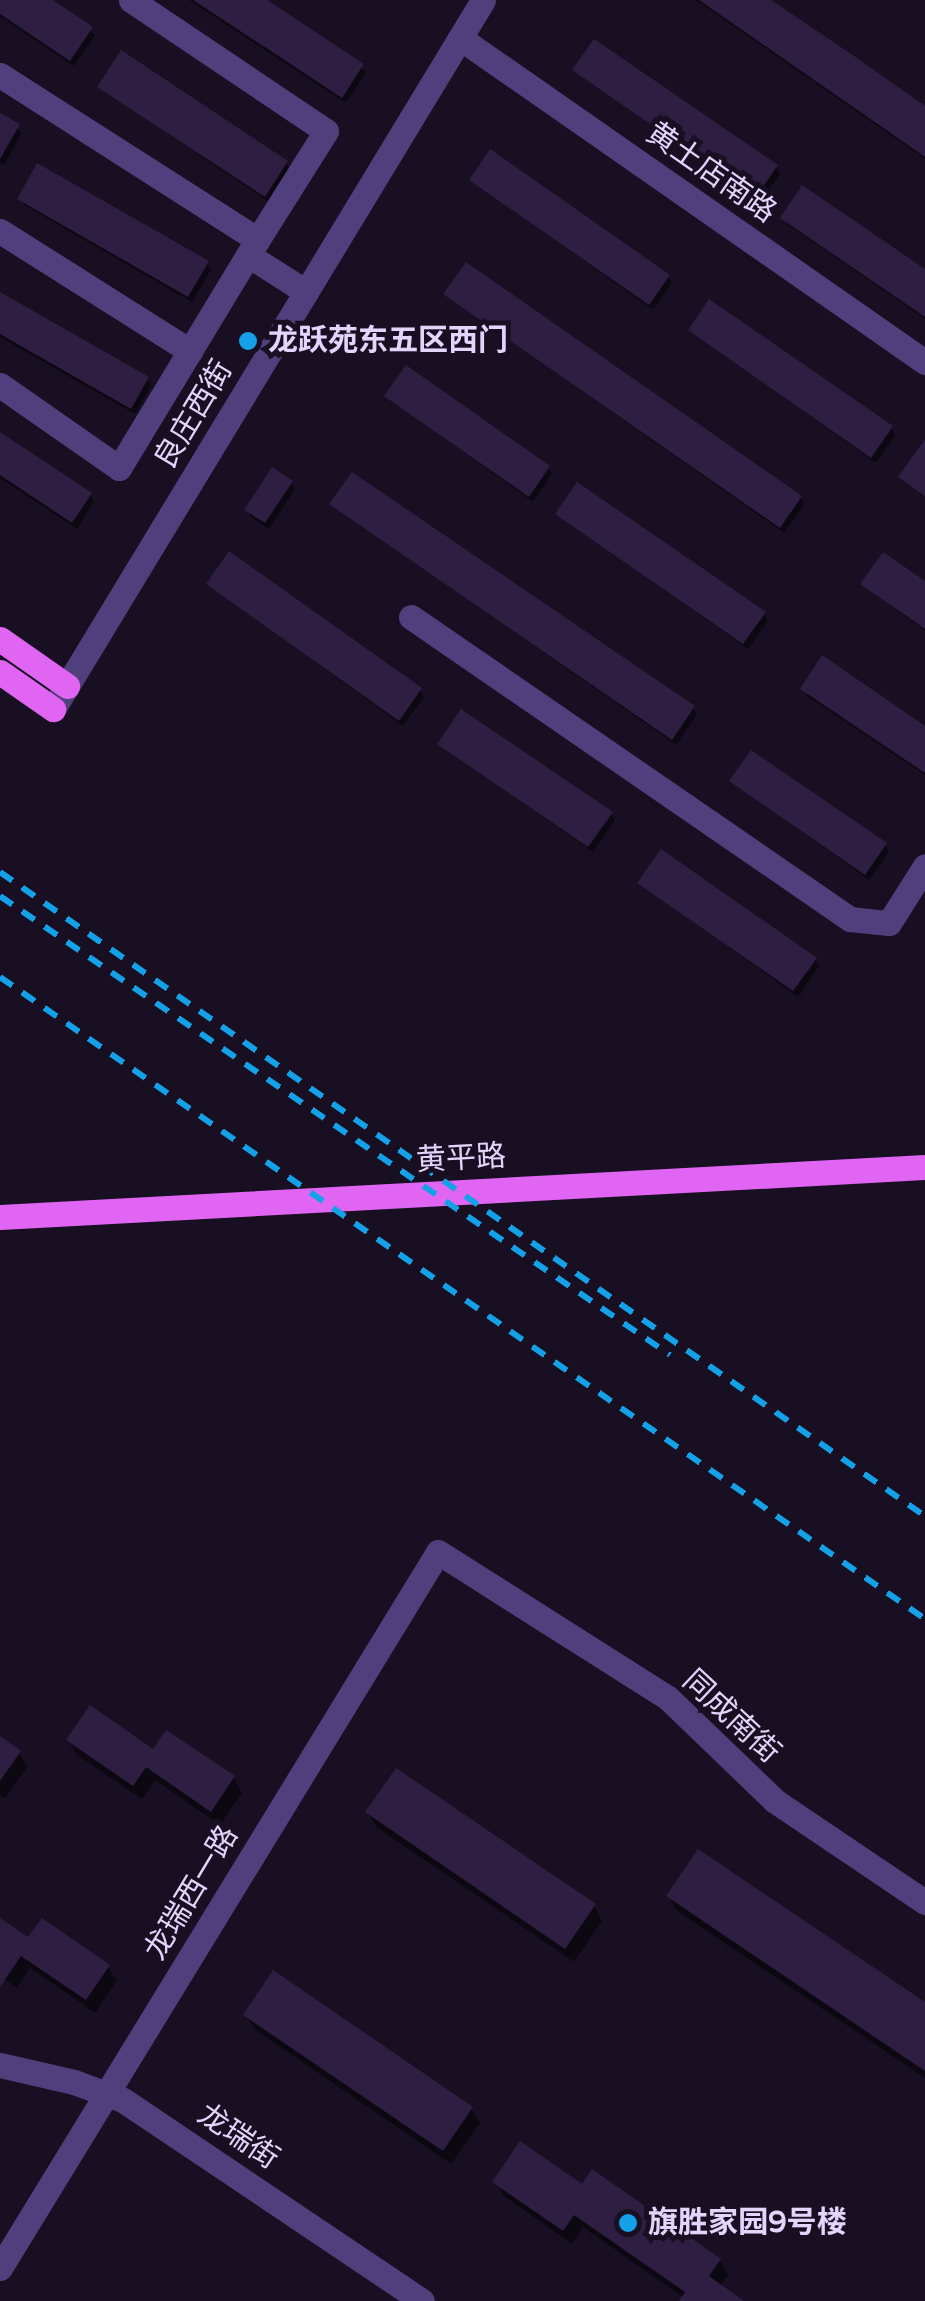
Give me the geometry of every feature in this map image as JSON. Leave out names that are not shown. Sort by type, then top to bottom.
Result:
[{"type":"main road","points":[[0,640],[68,686]]},
{"type":"main road","points":[[0,672],[54,709]]},
{"type":"main road","name":"黄平路","points":[[0,1202],[925,1153]]},
{"type":"main road","name":"黄平路","points":[[0,1216],[925,1167]]},
{"type":"street","points":[[0,386],[119,468],[326,131],[131,0]]},
{"type":"street","name":"良庄西街","points":[[54,709],[483,0]]},
{"type":"street","name":"黄土店南路","points":[[460,38],[925,362]]},
{"type":"street","points":[[0,75],[253,248],[306,292]]},
{"type":"street","points":[[0,230],[190,350]]},
{"type":"street","points":[[412,616],[850,919],[888,923],[925,866]]},
{"type":"street","name":"同成南街","points":[[438,1552],[668,1698],[775,1801],[925,1902]]},
{"type":"street","name":"龙瑞西一路","points":[[0,2268],[438,1552]]},
{"type":"street","name":"龙瑞街","points":[[0,2065],[108,2092],[422,2301]]},
{"type":"building","points":[[0,0],[53,0],[93,27],[70,61],[0,14]]},
{"type":"building","points":[[193,0],[267,0],[364,64],[342,98]]},
{"type":"building","points":[[699,0],[771,0],[854,56],[925,106],[925,157]]},
{"type":"building","points":[[594,39],[778,165],[756,197],[572,70]]},
{"type":"building","points":[[121,50],[288,161],[265,197],[97,87]]},
{"type":"building","points":[[0,113],[20,124],[0,159]]},
{"type":"building","points":[[490,149],[670,275],[649,305],[469,180]]},
{"type":"building","points":[[37,163],[209,261],[188,297],[17,199]]},
{"type":"building","points":[[802,185],[925,269],[925,317],[780,218]]},
{"type":"building","points":[[466,262],[802,496],[780,528],[443,294]]},
{"type":"building","points":[[0,292],[149,377],[131,409],[0,334]]},
{"type":"building","points":[[709,299],[893,426],[871,458],[688,330]]},
{"type":"building","points":[[406,365],[550,466],[529,497],[384,396]]},
{"type":"building","points":[[0,432],[92,493],[72,523],[0,475]]},
{"type":"building","points":[[925,439],[925,496],[898,477]]},
{"type":"building","points":[[272,467],[293,481],[265,523],[244,510]]},
{"type":"building","points":[[352,472],[695,706],[672,740],[329,504]]},
{"type":"building","points":[[577,482],[766,612],[743,644],[555,514]]},
{"type":"building","points":[[229,551],[422,688],[399,721],[206,584]]},
{"type":"building","points":[[883,552],[925,581],[925,629],[860,584]]},
{"type":"building","points":[[822,655],[925,726],[925,773],[800,689]]},
{"type":"building","points":[[461,709],[613,812],[588,847],[437,744]]},
{"type":"building","points":[[751,750],[887,843],[865,875],[729,781]]},
{"type":"building","points":[[661,849],[817,958],[793,991],[637,883]]},
{"type":"building","points":[[90,1705],[153,1749],[166,1730],[235,1776],[211,1812],[146,1767],[133,1786],[66,1740]]},
{"type":"building","points":[[0,1736],[21,1751],[0,1781]]},
{"type":"building","points":[[396,1768],[596,1904],[565,1949],[365,1812]]},
{"type":"building","points":[[698,1849],[925,2002],[925,2071],[666,1896]]},
{"type":"building","points":[[0,1918],[28,1937],[42,1918],[110,1965],[86,2000],[21,1956],[0,1987]]},
{"type":"building","points":[[273,1970],[473,2107],[443,2151],[243,2015]]},
{"type":"building","name":"旗胜家园9号楼","points":[[520,2141],[582,2184],[592,2169],[721,2259],[709,2276],[744,2301],[679,2301],[685,2292],[574,2215],[563,2231],[492,2182]]},
{"type":"railway","points":[[0,872],[925,1516]]},
{"type":"railway","points":[[0,896],[670,1355]]},
{"type":"railway","points":[[0,977],[925,1619]]},
{"type":"place","name":"龙跃苑东五区西门","points":[[248,341]]},
{"type":"place","name":"旗胜家园9号楼","points":[[628,2223]]}]
